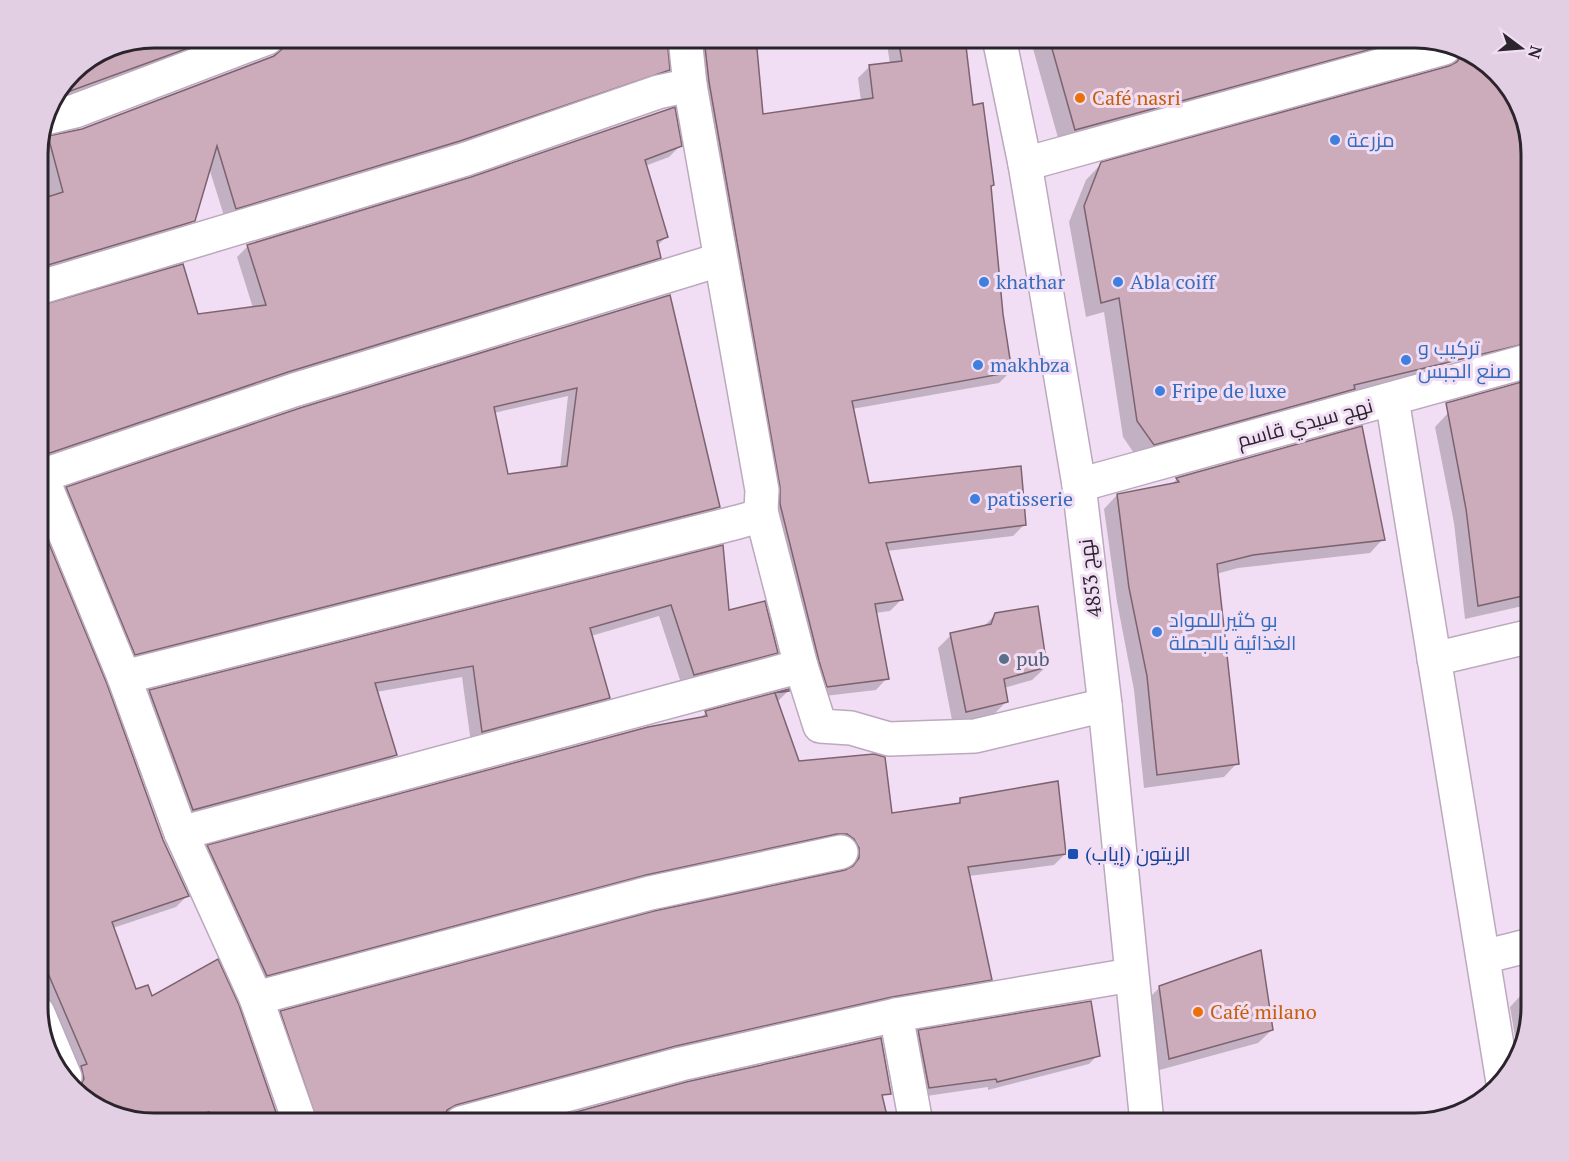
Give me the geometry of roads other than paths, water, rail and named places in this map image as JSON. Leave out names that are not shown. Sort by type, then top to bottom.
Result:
[{"type":"street","points":[[56,116],[75,111],[241,48]]},
{"type":"street","points":[[686,48],[719,261],[762,490],[761,511],[801,666],[820,726],[850,728],[889,739],[975,736],[1105,705]]},
{"type":"street","name":"نهج 4853","points":[[1001,48],[1025,164],[1079,485],[1105,705],[1146,1113]]},
{"type":"street","points":[[1025,164],[1436,50]]},
{"type":"street","points":[[48,285],[466,159],[658,92],[690,84]]},
{"type":"street","points":[[48,469],[294,390],[719,261]]},
{"type":"street","name":"نهج سيدي قاسم","points":[[1079,485],[1521,363]]},
{"type":"street","points":[[1392,399],[1501,1068]]},
{"type":"street","points":[[48,494],[124,677],[181,833],[256,998],[296,1113]]},
{"type":"street","points":[[124,677],[738,522],[752,518],[761,511]]},
{"type":"street","points":[[1434,659],[1521,639]]},
{"type":"street","points":[[181,833],[801,666]]},
{"type":"street","points":[[256,998],[650,893],[841,852]]},
{"type":"street","points":[[1483,957],[1521,948]]},
{"type":"street","points":[[501,1113],[681,1064],[896,1015],[1131,975]]},
{"type":"street","points":[[896,1015],[914,1113]]},
{"type":"place","name":"Café nasri","points":[[1080,98]]},
{"type":"place","name":"مزرعة","points":[[1335,140]]},
{"type":"place","name":"khathar","points":[[984,282]]},
{"type":"place","name":"Abla coiff","points":[[1118,282]]},
{"type":"place","name":"تركيب و صنع الجبس","points":[[1406,360]]},
{"type":"place","name":"makhbza","points":[[978,365]]},
{"type":"place","name":"Fripe de luxe","points":[[1160,391]]},
{"type":"place","name":"patisserie","points":[[975,499]]},
{"type":"place","name":"بو كثير للمواد الغذائية بالجملة","points":[[1157,632]]},
{"type":"place","name":"pub","points":[[1004,659]]},
{"type":"place","name":"الزيتون (إياب)","points":[[1073,854]]},
{"type":"place","name":"Café milano","points":[[1198,1012]]}]
